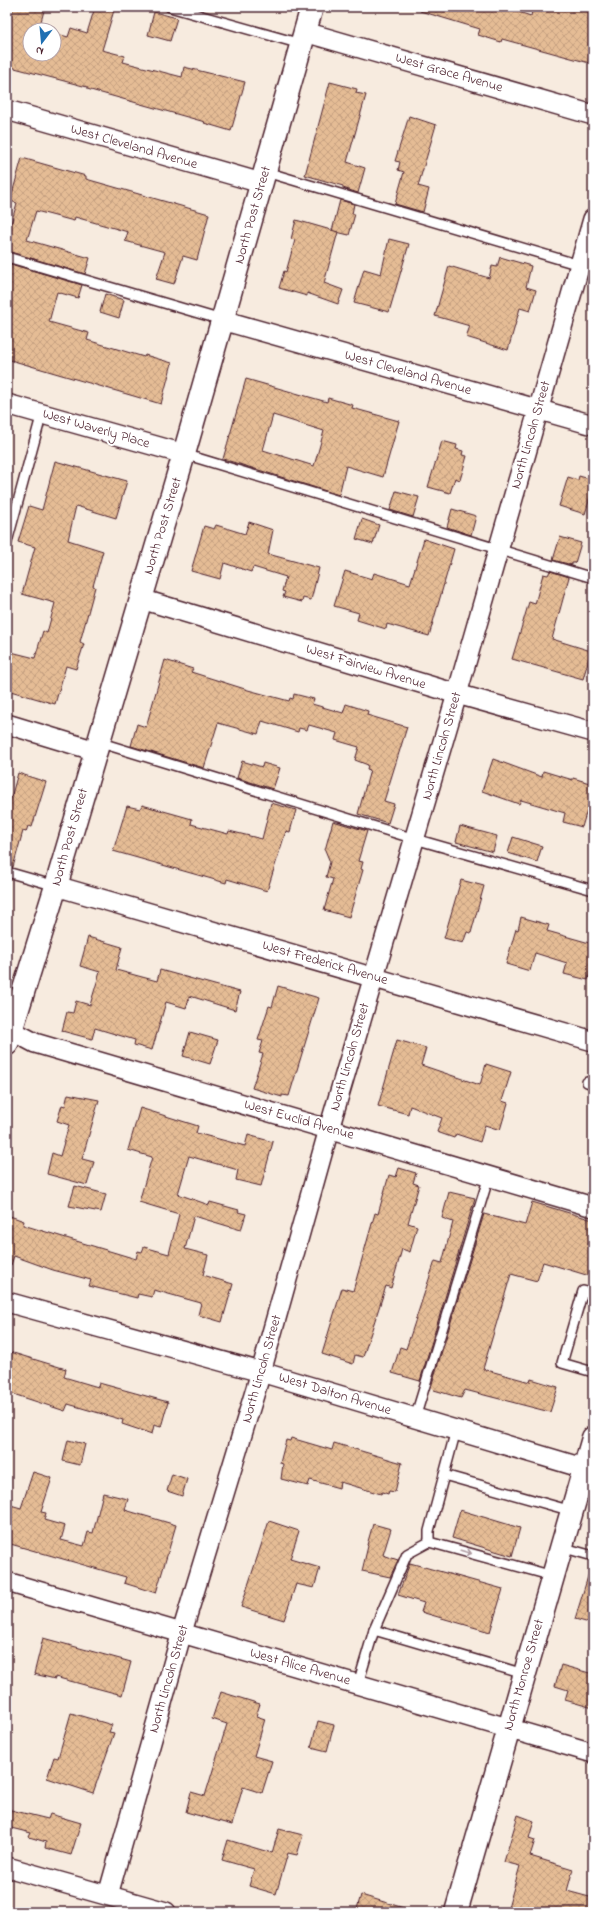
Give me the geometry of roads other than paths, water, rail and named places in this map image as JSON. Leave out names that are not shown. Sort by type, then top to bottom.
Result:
[{"type":"street","name":"North Post Street","points":[[8,1034],[56,886],[184,454],[312,7]]},
{"type":"street","name":"West Grace Avenue","points":[[303,38],[593,115]]},
{"type":"street","name":"West Cleveland Avenue","points":[[7,110],[264,177]]},
{"type":"street","name":"North Lincoln Street","points":[[108,1895],[182,1632],[261,1372],[329,1129],[415,839],[538,410],[586,267],[593,219]]},
{"type":"street","name":"West Cleveland Avenue","points":[[222,320],[593,425]]},
{"type":"street","name":"West Waverly Place","points":[[7,404],[184,454]]},
{"type":"street","name":"West Fairview Avenue","points":[[141,599],[457,694],[593,732]]},
{"type":"street","points":[[7,724],[97,746]]},
{"type":"street","name":"West Frederick Avenue","points":[[56,886],[593,1041]]},
{"type":"street","name":"West Euclid Avenue","points":[[8,1034],[593,1207]]},
{"type":"street","name":"West Dalton Avenue","points":[[7,1302],[261,1372],[588,1470]]},
{"type":"street","name":"North Monroe Street","points":[[456,1912],[561,1547],[572,1511],[588,1470],[593,1438]]},
{"type":"street","name":"West Alice Avenue","points":[[7,1582],[593,1753]]},
{"type":"street","points":[[7,1867],[166,1912]]},
{"type":"lane","points":[[170,7],[303,38]]},
{"type":"lane","points":[[264,177],[586,267]]},
{"type":"lane","points":[[7,257],[222,320]]},
{"type":"lane","points":[[7,542],[42,413]]},
{"type":"lane","points":[[184,454],[593,578]]},
{"type":"lane","points":[[97,746],[593,890]]},
{"type":"lane","points":[[7,872],[56,886]]},
{"type":"lane","points":[[415,1418],[489,1176]]},
{"type":"lane","points":[[593,1294],[583,1291],[562,1363],[593,1372]]},
{"type":"lane","points":[[428,1542],[429,1530],[456,1430]]},
{"type":"lane","points":[[444,1475],[572,1511]]},
{"type":"lane","points":[[358,1684],[374,1630],[407,1554],[428,1542],[553,1576]]},
{"type":"lane","points":[[561,1547],[593,1556]]},
{"type":"lane","points":[[374,1630],[524,1674]]}]
